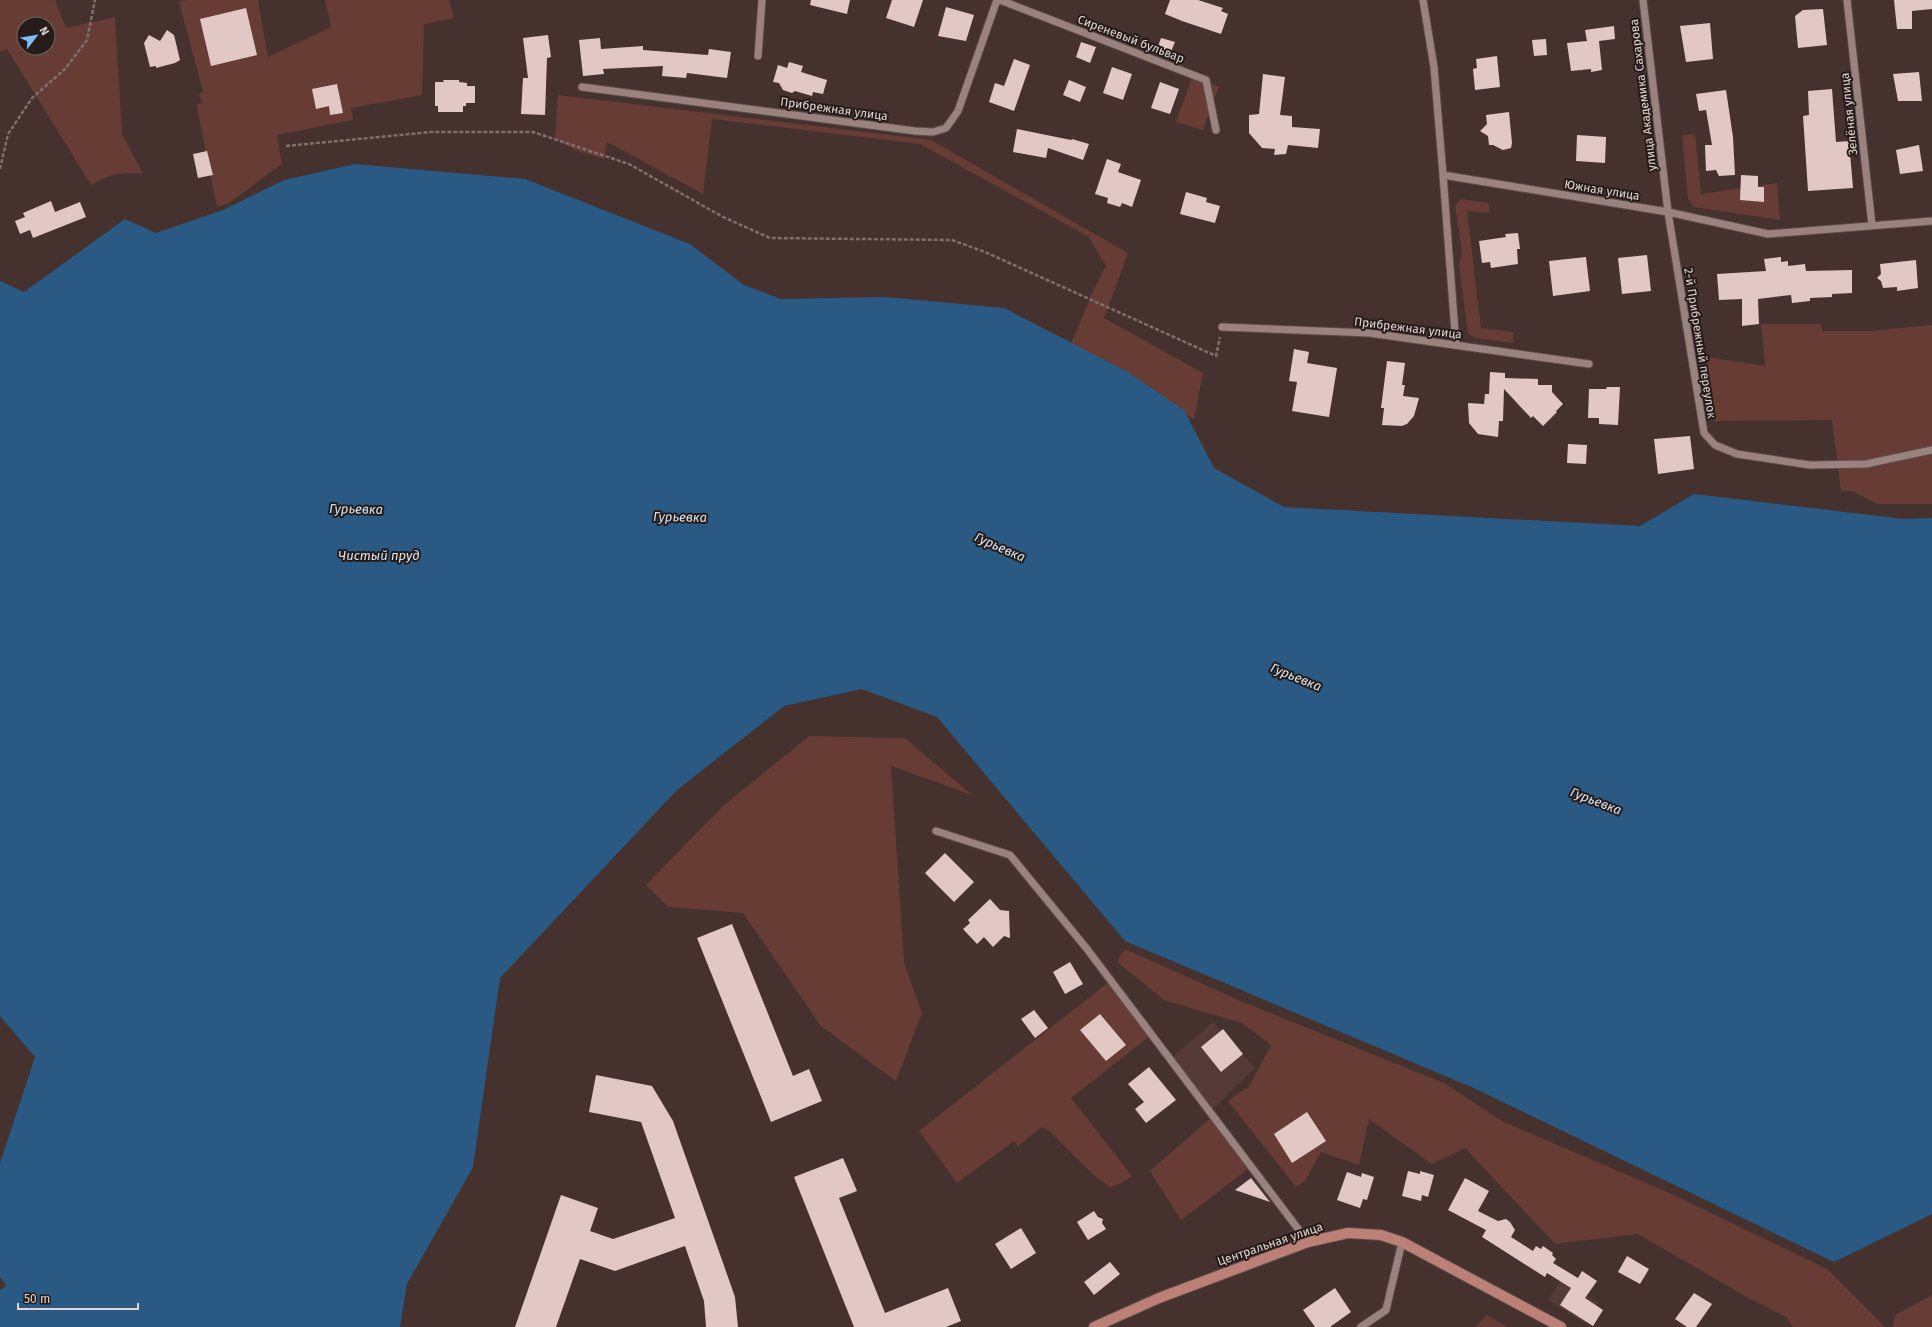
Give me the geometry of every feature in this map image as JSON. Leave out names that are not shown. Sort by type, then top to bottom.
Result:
[{"type":"main road","name":"Центральная улица","points":[[1094,1327],[1159,1298],[1308,1242],[1348,1233],[1381,1235],[1402,1242],[1561,1327]]},
{"type":"street","points":[[758,56],[762,0]]},
{"type":"street","name":"Прибрежная улица","points":[[582,87],[915,131],[933,132],[946,128],[958,111],[998,0]]},
{"type":"street","name":"Сиреневый бульвар","points":[[998,0],[1206,80],[1216,130]]},
{"type":"street","points":[[1423,0],[1434,67],[1456,345]]},
{"type":"street","name":"улица Академика Сахарова","points":[[1644,0],[1668,212]]},
{"type":"street","name":"Зелёная улица","points":[[1847,0],[1872,225]]},
{"type":"street","name":"Южная улица","points":[[1443,175],[1668,212],[1768,234],[1932,221]]},
{"type":"street","name":"2-й Прибрежный переулок","points":[[1668,212],[1704,433],[1715,445],[1737,454],[1810,465],[1866,464],[1932,450]]},
{"type":"street","name":"Прибрежная улица","points":[[1222,327],[1369,333],[1589,364]]},
{"type":"street","points":[[936,831],[1010,855],[1087,949],[1308,1242]]},
{"type":"street","points":[[1361,1327],[1386,1310],[1402,1242]]},
{"type":"path","points":[[0,169],[8,134],[32,98],[65,69],[87,40],[96,0]]},
{"type":"path","points":[[286,146],[431,132],[533,132],[629,164],[723,217],[770,238],[952,240],[992,255],[1216,356],[1222,327]]},
{"type":"shaded area","points":[[0,0],[55,0],[66,28],[115,17],[122,134],[143,174],[116,174],[91,185],[7,49],[0,52]]},
{"type":"shaded area","points":[[186,0],[258,0],[268,57],[331,27],[325,0],[449,0],[454,18],[424,24],[422,95],[351,108],[353,120],[277,135],[282,164],[229,203],[217,207],[197,107],[197,104],[202,103],[199,94],[203,92],[179,2]]},
{"type":"shaded area","points":[[1193,75],[1219,87],[1203,130],[1176,122]]},
{"type":"shaded area","points":[[558,95],[931,140],[1128,253],[1104,318],[1203,373],[1194,419],[1121,378],[1067,353],[1093,291],[1106,266],[1089,237],[920,144],[712,119],[703,194],[607,142],[604,159],[575,150],[555,138]]},
{"type":"shaded area","points":[[1695,134],[1701,194],[1777,183],[1780,220],[1694,207],[1688,199],[1682,135]]},
{"type":"shaded area","points":[[1461,199],[1489,203],[1489,213],[1467,211],[1481,328],[1513,332],[1513,343],[1475,338],[1468,333],[1459,265],[1462,253],[1455,205]]},
{"type":"shaded area","points":[[1761,324],[1821,324],[1822,331],[1870,331],[1932,325],[1932,504],[1878,504],[1852,491],[1841,491],[1832,420],[1714,421],[1707,357],[1765,366]]},
{"type":"shaded area","points":[[809,736],[905,738],[972,795],[891,766],[904,962],[922,1013],[896,1081],[821,1026],[743,913],[668,907],[646,885],[723,806]]},
{"type":"shaded area","points":[[1125,949],[1243,1002],[1444,1083],[1502,1121],[1674,1195],[1827,1269],[1885,1327],[1793,1327],[1786,1317],[1745,1296],[1638,1234],[1555,1244],[1465,1148],[1432,1164],[1369,1119],[1359,1165],[1321,1152],[1305,1181],[1296,1187],[1228,1101],[1249,1086],[1271,1045],[1242,1023],[1164,1000],[1117,962]]},
{"type":"shaded area","points":[[1109,982],[1150,1036],[1071,1098],[1132,1176],[1120,1184],[1110,1187],[1097,1178],[1048,1130],[1042,1127],[1018,1146],[1014,1141],[957,1183],[919,1131]]},
{"type":"shaded area","points":[[1213,1022],[1255,1068],[1213,1109],[1170,1059]]},
{"type":"shaded area","points":[[1212,1117],[1252,1166],[1181,1220],[1150,1171]]},
{"type":"shaded area","points":[[1561,1280],[1598,1303],[1585,1323],[1548,1300]]},
{"type":"shaded area","points":[[1932,1295],[1932,1327],[1893,1327],[1895,1315]]},
{"type":"shaded area","points":[[1487,1315],[1507,1327],[1475,1327]]},
{"type":"water","name":"Чистый пруд","points":[[355,164],[525,179],[690,244],[744,285],[781,299],[886,297],[1004,308],[1128,372],[1184,410],[1214,468],[1284,507],[1640,526],[1694,494],[1904,519],[1932,518],[1932,1214],[1834,1262],[1476,1089],[1125,941],[937,717],[862,689],[784,706],[677,790],[500,978],[473,1167],[407,1284],[400,1327],[0,1327],[0,1290],[6,1286],[0,1277],[0,1163],[35,1057],[0,1016],[0,281],[24,292],[125,219],[156,233],[223,210],[284,180]]},
{"type":"building","points":[[811,0],[850,0],[847,14],[810,5]]},
{"type":"building","points":[[892,0],[923,0],[914,27],[886,18]]},
{"type":"building","points":[[1170,0],[1198,0],[1223,8],[1221,11],[1228,14],[1221,34],[1165,14]]},
{"type":"building","points":[[1894,0],[1932,0],[1932,9],[1912,11],[1912,29],[1897,29]]},
{"type":"building","points":[[946,7],[974,15],[966,41],[938,36]]},
{"type":"building","points":[[246,8],[257,55],[211,66],[200,19]]},
{"type":"building","points":[[1823,9],[1827,45],[1798,48],[1795,16],[1803,10]]},
{"type":"building","points":[[1710,23],[1713,59],[1686,62],[1680,26]]},
{"type":"building","points":[[1614,26],[1615,39],[1599,41],[1602,70],[1591,72],[1591,69],[1571,71],[1567,43],[1587,41],[1585,30]]},
{"type":"building","points":[[167,30],[174,35],[180,60],[175,63],[156,68],[156,66],[150,67],[144,43],[149,35],[160,41]]},
{"type":"building","points":[[548,35],[551,57],[547,58],[545,115],[521,114],[523,78],[528,78],[523,38]]},
{"type":"building","points":[[600,38],[601,49],[643,46],[643,50],[708,55],[709,49],[731,52],[727,78],[687,73],[686,78],[662,76],[663,66],[603,69],[604,74],[583,76],[579,40]]},
{"type":"building","points":[[1161,38],[1175,42],[1170,54],[1157,49]]},
{"type":"building","points":[[1546,39],[1547,55],[1534,56],[1532,40]]},
{"type":"building","points":[[1081,42],[1096,47],[1090,63],[1076,57]]},
{"type":"building","points":[[1497,56],[1500,87],[1475,90],[1473,69],[1477,68],[1476,59]]},
{"type":"building","points":[[1014,59],[1030,65],[1014,111],[989,102],[995,83],[1004,86]]},
{"type":"building","points":[[789,62],[803,66],[801,72],[827,80],[823,94],[813,92],[812,96],[795,91],[792,93],[783,90],[779,83],[773,82],[778,65],[787,68]]},
{"type":"building","points":[[1112,67],[1132,74],[1123,100],[1103,93]]},
{"type":"building","points":[[1919,72],[1922,101],[1898,101],[1893,74]]},
{"type":"building","points":[[1263,74],[1285,77],[1280,115],[1292,116],[1292,127],[1320,129],[1318,148],[1288,145],[1286,154],[1274,155],[1275,149],[1262,148],[1249,133],[1249,115],[1259,114]]},
{"type":"building","points":[[443,80],[459,80],[459,82],[467,83],[467,86],[475,86],[475,103],[466,103],[466,106],[463,106],[463,112],[438,112],[438,106],[435,106],[435,82],[444,82]]},
{"type":"building","points":[[1069,80],[1086,87],[1080,102],[1063,95]]},
{"type":"building","points":[[1160,82],[1179,89],[1170,114],[1151,108]]},
{"type":"building","points":[[337,84],[343,113],[330,115],[329,106],[316,109],[312,89]]},
{"type":"building","points":[[1832,89],[1836,142],[1849,141],[1853,188],[1808,191],[1803,116],[1809,115],[1808,91]]},
{"type":"building","points":[[1726,90],[1733,137],[1735,175],[1719,176],[1716,170],[1706,171],[1705,145],[1712,145],[1706,110],[1699,111],[1696,94]]},
{"type":"building","points":[[1509,112],[1512,143],[1511,148],[1503,150],[1493,145],[1489,145],[1488,136],[1480,131],[1487,124],[1486,115]]},
{"type":"building","points":[[1017,129],[1072,139],[1089,144],[1083,160],[1048,148],[1046,158],[1013,152]]},
{"type":"building","points":[[1577,135],[1606,137],[1605,163],[1576,161]]},
{"type":"building","points":[[1919,145],[1923,171],[1900,174],[1896,150]]},
{"type":"building","points":[[207,151],[213,175],[198,178],[193,154]]},
{"type":"building","points":[[1107,159],[1121,164],[1118,172],[1141,180],[1132,207],[1122,203],[1120,207],[1107,203],[1108,198],[1095,194]]},
{"type":"building","points":[[1741,175],[1758,176],[1758,187],[1764,187],[1764,202],[1740,200]]},
{"type":"building","points":[[1186,192],[1207,198],[1206,202],[1220,206],[1215,223],[1180,214]]},
{"type":"building","points":[[51,201],[55,212],[80,202],[86,217],[33,238],[30,230],[20,234],[15,221],[25,217],[23,213]]},
{"type":"building","points":[[1518,233],[1520,249],[1517,249],[1518,264],[1491,268],[1490,262],[1482,263],[1479,241],[1506,237],[1505,234]]},
{"type":"building","points":[[1647,255],[1651,291],[1622,294],[1618,258]]},
{"type":"building","points":[[1586,257],[1590,291],[1553,296],[1549,261]]},
{"type":"building","points":[[1781,257],[1781,262],[1788,261],[1788,266],[1805,264],[1806,271],[1852,270],[1852,293],[1832,294],[1832,297],[1810,298],[1810,301],[1792,303],[1791,295],[1758,299],[1759,324],[1742,326],[1742,299],[1719,300],[1717,274],[1766,271],[1764,259]]},
{"type":"building","points":[[1916,260],[1918,288],[1897,291],[1897,287],[1883,288],[1881,281],[1877,278],[1881,274],[1880,264]]},
{"type":"building","points":[[1294,349],[1309,352],[1307,363],[1337,368],[1329,417],[1292,411],[1297,382],[1289,381]]},
{"type":"building","points":[[1387,361],[1405,363],[1402,385],[1405,385],[1403,396],[1419,398],[1414,416],[1407,424],[1402,426],[1382,425],[1384,408],[1381,408]]},
{"type":"building","points":[[1490,372],[1505,373],[1505,378],[1538,379],[1538,385],[1552,385],[1552,392],[1563,404],[1543,426],[1533,416],[1531,418],[1504,389],[1503,421],[1499,421],[1498,437],[1478,434],[1469,423],[1468,403],[1484,404],[1485,394],[1489,394]]},
{"type":"building","points":[[1607,387],[1620,387],[1618,425],[1599,424],[1599,418],[1588,418],[1589,389],[1606,389]]},
{"type":"building","points":[[1690,436],[1694,469],[1658,474],[1654,439]]},
{"type":"building","points":[[1568,444],[1587,445],[1586,464],[1567,463]]},
{"type":"building","points":[[945,853],[974,882],[954,902],[925,873]]},
{"type":"building","points":[[990,899],[1000,910],[1009,911],[1010,938],[1004,936],[993,947],[984,937],[977,944],[963,929],[970,923],[968,920]]},
{"type":"building","points":[[732,924],[793,1076],[809,1069],[822,1101],[771,1122],[697,938]]},
{"type":"building","points":[[1070,962],[1083,984],[1065,994],[1053,972]]},
{"type":"building","points":[[1034,1010],[1048,1028],[1035,1038],[1021,1019]]},
{"type":"building","points":[[1100,1014],[1126,1045],[1106,1061],[1080,1030]]},
{"type":"building","points":[[1223,1029],[1243,1054],[1221,1072],[1201,1047]]},
{"type":"building","points":[[1149,1067],[1176,1100],[1146,1123],[1135,1109],[1144,1102],[1128,1084]]},
{"type":"building","points":[[596,1075],[652,1086],[673,1121],[735,1297],[738,1327],[706,1327],[704,1301],[685,1246],[615,1271],[580,1259],[556,1327],[515,1327],[561,1195],[598,1208],[590,1231],[613,1239],[675,1218],[641,1122],[589,1112]]},
{"type":"building","points":[[1307,1112],[1326,1141],[1292,1163],[1274,1134]]},
{"type":"building","points":[[843,1158],[857,1191],[839,1198],[885,1313],[948,1288],[961,1321],[946,1327],[854,1327],[794,1177]]},
{"type":"building","points":[[1408,1171],[1420,1174],[1420,1171],[1434,1175],[1428,1197],[1422,1195],[1421,1201],[1402,1196]]},
{"type":"building","points":[[1347,1172],[1361,1177],[1362,1173],[1374,1177],[1367,1200],[1363,1199],[1360,1208],[1337,1200]]},
{"type":"building","points":[[1251,1178],[1270,1202],[1235,1190]]},
{"type":"building","points":[[1465,1178],[1489,1191],[1478,1211],[1498,1221],[1506,1219],[1510,1222],[1515,1230],[1511,1237],[1533,1251],[1536,1246],[1541,1249],[1543,1246],[1553,1253],[1552,1255],[1556,1259],[1553,1263],[1578,1278],[1582,1271],[1597,1281],[1585,1298],[1603,1310],[1593,1326],[1560,1305],[1571,1288],[1547,1273],[1545,1277],[1482,1237],[1486,1230],[1448,1210]]},
{"type":"building","points":[[1094,1211],[1098,1217],[1103,1219],[1102,1223],[1106,1229],[1088,1240],[1077,1222]]},
{"type":"building","points":[[1021,1228],[1036,1253],[1011,1269],[995,1244]]},
{"type":"building","points":[[1627,1256],[1649,1269],[1640,1284],[1618,1272]]},
{"type":"building","points":[[1110,1262],[1120,1274],[1094,1295],[1084,1282]]},
{"type":"building","points":[[1335,1288],[1351,1312],[1330,1327],[1315,1327],[1303,1310]]},
{"type":"building","points":[[1694,1293],[1712,1304],[1696,1327],[1687,1327],[1675,1319]]},
{"type":"water label","name":"Гурьевка","points":[[356,509]]},
{"type":"water label","name":"Гурьевка","points":[[680,517]]},
{"type":"water label","name":"Гурьевка","points":[[1000,547]]},
{"type":"water label","name":"Гурьевка","points":[[1296,677]]},
{"type":"water label","name":"Гурьевка","points":[[1596,801]]}]
